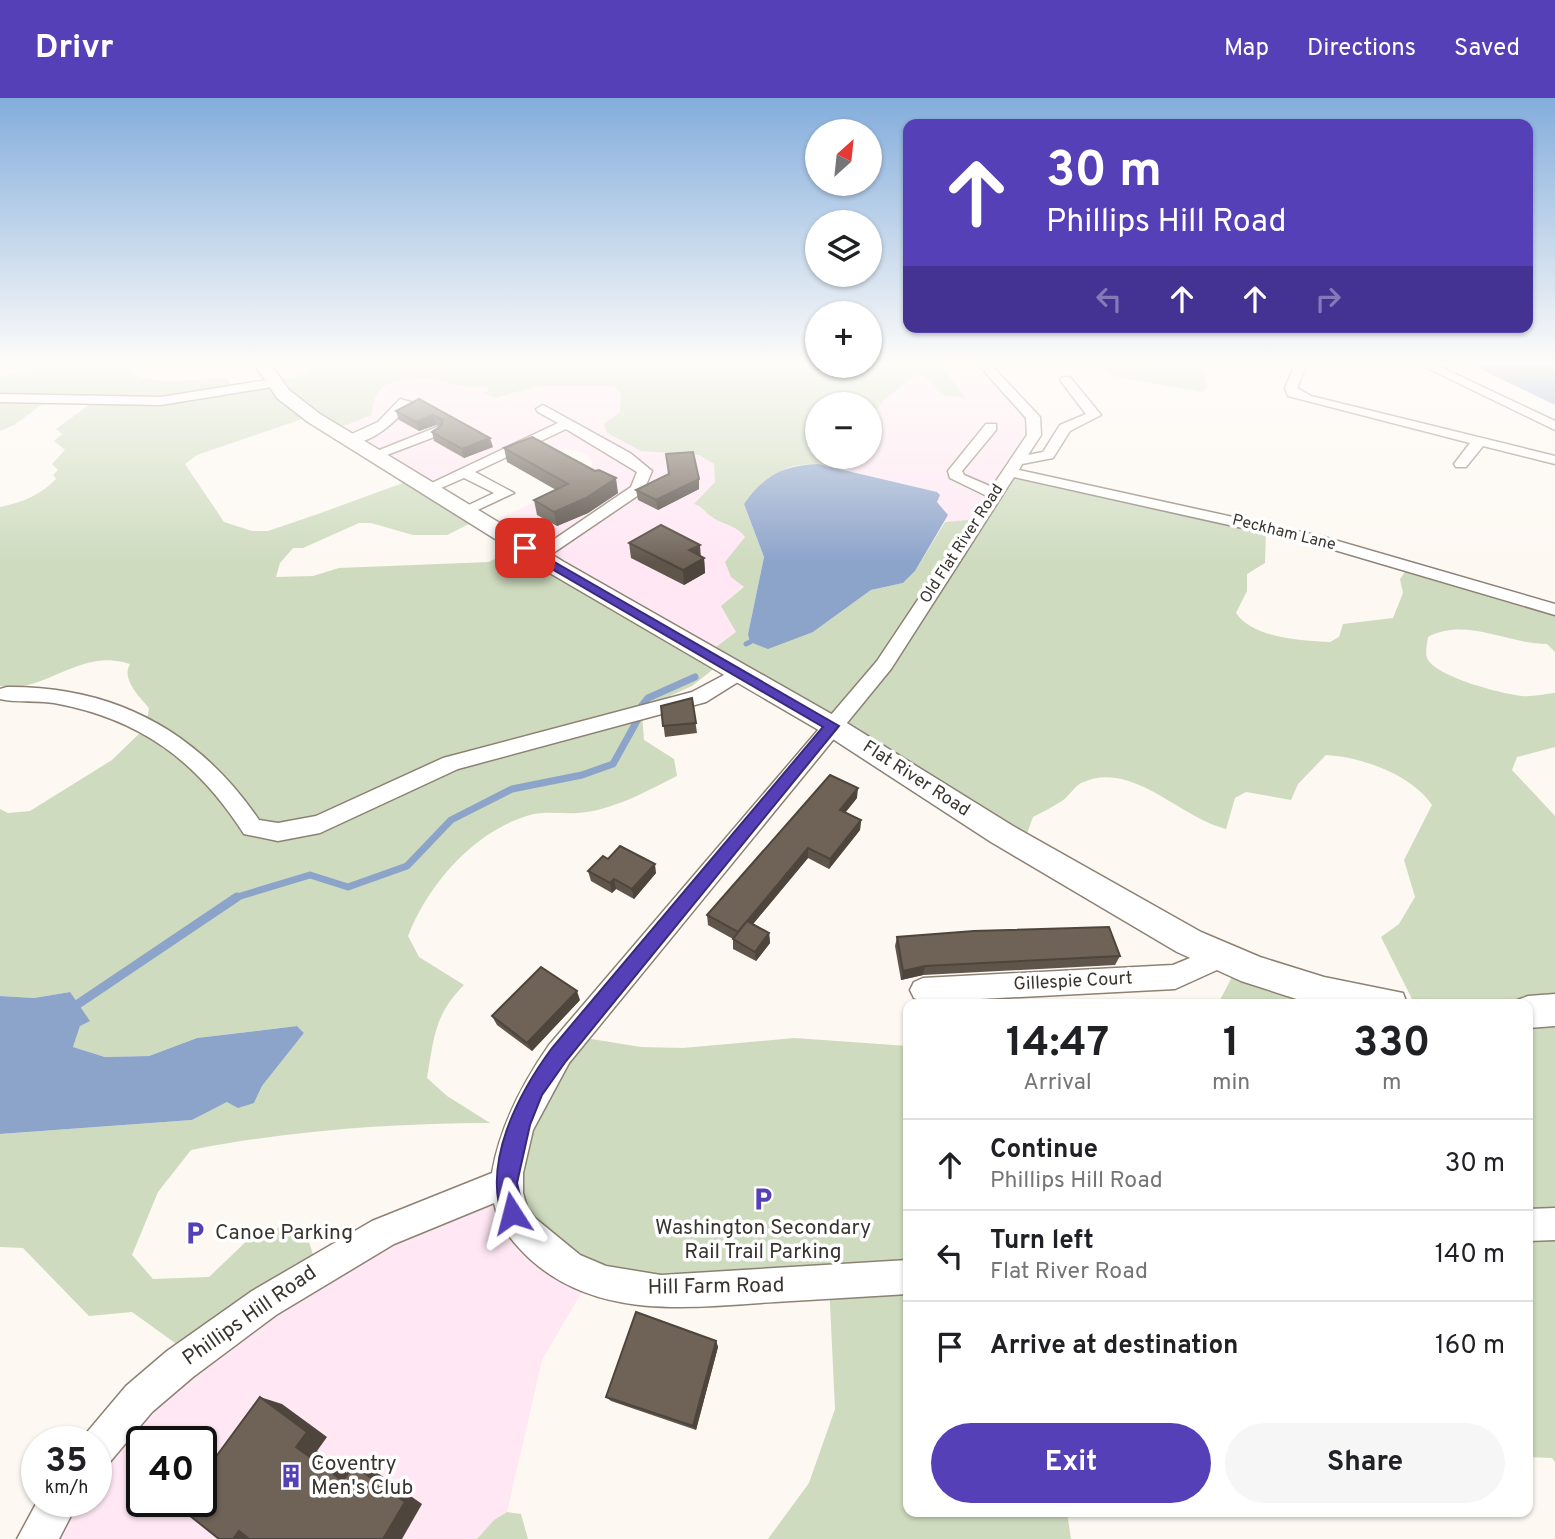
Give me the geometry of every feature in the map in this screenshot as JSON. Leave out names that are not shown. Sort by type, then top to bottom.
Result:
[{"type":"main road","name":"Flat River Road","points":[[332,429],[540,558],[832,726],[1002,834],[1219,957],[1324,993],[1360,999]]},
{"type":"main road","points":[[1533,1012],[1555,1010]]},
{"type":"street","points":[[349,440],[373,429]]},
{"type":"street","points":[[427,489],[556,429]]},
{"type":"street","points":[[540,558],[638,489],[645,471],[630,455],[592,440],[577,429]]},
{"type":"street","points":[[989,429],[955,471],[957,478],[995,494]]},
{"type":"street","name":"Old Flat River Road","points":[[832,726],[884,665],[1034,435],[1034,429]]},
{"type":"street","points":[[1013,466],[1048,455],[1064,429]]},
{"type":"street","points":[[1429,429],[1555,460]]},
{"type":"street","points":[[374,455],[437,431]]},
{"type":"street","points":[[1461,464],[1479,442]]},
{"type":"street","name":"Peckham Lane","points":[[1013,466],[1318,540],[1555,610]]},
{"type":"street","points":[[464,472],[506,493],[464,511]]},
{"type":"street","points":[[7,694],[71,701],[131,718],[192,755],[229,793],[252,828],[278,832],[320,824],[451,764],[699,696],[739,673]]},
{"type":"street","name":"Hill Farm Road","points":[[832,726],[559,1054],[534,1088],[520,1125],[506,1183],[512,1213],[529,1235],[555,1260],[587,1277],[621,1287],[661,1292],[903,1277]]},
{"type":"street","name":"Gillespie Court","points":[[923,990],[1175,977],[1219,957]]},
{"type":"street","name":"Phillips Hill Road","points":[[112,1431],[139,1399],[172,1371],[225,1329],[305,1276],[383,1232],[506,1183]]},
{"type":"street","points":[[1533,1225],[1555,1224]]},
{"type":"street","points":[[37,1539],[50,1517]]},
{"type":"shaded area","points":[[335,429],[615,429],[668,454],[699,455],[714,464],[715,482],[704,507],[711,517],[741,530],[746,538],[744,587],[736,632],[708,653],[487,524],[594,475],[589,472],[593,462],[586,454],[569,449],[548,449],[544,439],[422,484]]},
{"type":"shaded area","points":[[882,429],[1036,429],[977,519],[945,522],[948,515],[937,502],[937,492],[840,469],[882,469]]},
{"type":"shaded area","points":[[479,1189],[590,1278],[542,1360],[507,1512],[494,1520],[477,1539],[40,1539],[52,1517],[112,1517],[112,1436],[153,1386]]},
{"type":"green space","points":[[56,429],[272,429],[197,455],[185,464],[224,522],[252,531],[268,531],[411,480],[479,519],[447,535],[413,535],[371,523],[359,523],[303,548],[293,548],[280,563],[276,577],[313,576],[339,568],[489,562],[521,545],[708,653],[736,632],[721,606],[744,587],[731,577],[725,562],[745,537],[694,504],[715,482],[714,464],[699,455],[641,451],[607,433],[606,429],[805,429],[805,465],[782,470],[763,484],[744,504],[764,557],[748,634],[813,632],[871,590],[903,583],[915,571],[945,522],[977,519],[1011,472],[1266,529],[1265,563],[1247,574],[1247,591],[1236,613],[1254,628],[1266,633],[1305,641],[1330,642],[1339,637],[1343,624],[1393,618],[1403,593],[1400,579],[1409,566],[1555,610],[1555,652],[1547,644],[1472,630],[1457,630],[1428,637],[1426,653],[1433,665],[1443,672],[1470,683],[1522,696],[1555,693],[1555,747],[1517,757],[1512,770],[1555,816],[1555,1462],[1552,1458],[1533,1457],[1533,999],[1412,999],[1381,937],[1399,924],[1415,897],[1404,860],[1432,805],[1423,794],[1385,770],[1355,759],[1326,755],[1298,784],[1291,800],[1246,792],[1235,798],[1226,829],[1208,823],[1137,784],[1118,778],[1100,778],[1081,783],[1062,801],[1033,817],[1025,839],[721,663],[692,686],[652,704],[642,714],[644,740],[674,759],[677,776],[603,808],[577,813],[534,814],[493,831],[442,877],[417,916],[408,936],[419,957],[464,985],[441,1017],[427,1078],[447,1096],[490,1123],[340,1129],[191,1150],[158,1192],[132,1255],[153,1279],[209,1277],[254,1234],[278,1228],[309,1242],[318,1270],[189,1353],[132,1312],[89,1316],[23,1248],[0,1247],[0,1134],[192,1120],[227,1102],[254,1103],[262,1086],[304,1033],[297,1026],[197,1038],[149,1056],[105,1057],[73,1047],[80,1026],[70,992],[34,998],[0,996],[0,809],[8,813],[30,811],[112,760],[146,727],[149,708],[129,681],[130,664],[112,660],[95,661],[33,684],[0,686],[0,507],[30,498],[56,479],[53,475],[58,470],[52,464],[65,450],[54,441],[62,434]]},
{"type":"green space","points":[[1234,973],[1372,999],[1221,999]]},
{"type":"green space","points":[[579,1037],[641,1047],[683,1048],[794,1038],[903,1046],[903,1517],[1068,1517],[1071,1539],[768,1539],[809,1483],[835,1409],[829,1283],[590,1278],[516,1209],[523,1119]]},
{"type":"green space","points":[[507,1512],[521,1514],[528,1539],[477,1539],[494,1520]]},
{"type":"water","points":[[805,465],[805,469],[839,469],[937,492],[940,495],[937,502],[948,515],[915,571],[903,583],[871,590],[813,632],[768,649],[750,642],[748,634],[764,557],[744,504],[767,479]]},
{"type":"water","points":[[70,992],[90,1021],[80,1026],[73,1047],[105,1057],[149,1056],[197,1038],[297,1026],[304,1033],[262,1086],[254,1103],[238,1108],[227,1102],[192,1120],[0,1134],[0,996],[34,998]]},
{"type":"building","points":[[436,429],[474,429],[490,438],[462,449],[432,432]]},
{"type":"building","points":[[532,437],[595,471],[599,470],[616,478],[586,498],[554,512],[534,500],[568,484],[504,448]]},
{"type":"building","points":[[693,452],[699,479],[656,500],[636,490],[669,474],[666,454]]},
{"type":"building","points":[[661,525],[700,545],[689,550],[704,558],[683,570],[629,543]]},
{"type":"building","points":[[692,698],[696,723],[663,726],[661,706]]},
{"type":"building","points":[[830,775],[858,788],[840,810],[861,820],[830,859],[808,848],[738,932],[707,915]]},
{"type":"building","points":[[620,846],[655,864],[632,889],[614,879],[610,883],[588,871],[603,856],[608,859]]},
{"type":"building","points":[[747,921],[769,933],[755,952],[733,939]]},
{"type":"building","points":[[1109,927],[1120,956],[925,966],[903,971],[897,937],[974,931]]},
{"type":"building","points":[[541,967],[577,991],[527,1043],[492,1016]]},
{"type":"building","points":[[636,1312],[716,1341],[693,1426],[606,1397]]},
{"type":"building","name":"Coventry Men's Club","points":[[260,1397],[307,1432],[296,1447],[343,1481],[353,1465],[405,1502],[383,1539],[249,1539],[239,1531],[233,1539],[219,1539],[192,1517],[217,1517],[217,1455]]},
{"type":"waterway","points":[[746,644],[750,642]]},
{"type":"waterway","points":[[640,708],[648,698],[695,677]]},
{"type":"waterway","points":[[237,897],[310,875],[348,887],[407,866],[451,820],[512,789],[582,775],[613,764],[638,719]]},
{"type":"waterway","points":[[78,1004],[237,897]]},
{"type":"place","name":"Washington Secondary Rail Trail Parking","points":[[763,1199]]},
{"type":"place","name":"Canoe Parking","points":[[195,1233]]},
{"type":"place","name":"Coventry Men's Club","points":[[291,1476]]},
{"type":"route","points":[[512,1213],[506,1183],[520,1125],[534,1088],[559,1054],[832,726],[525,548]]}]
